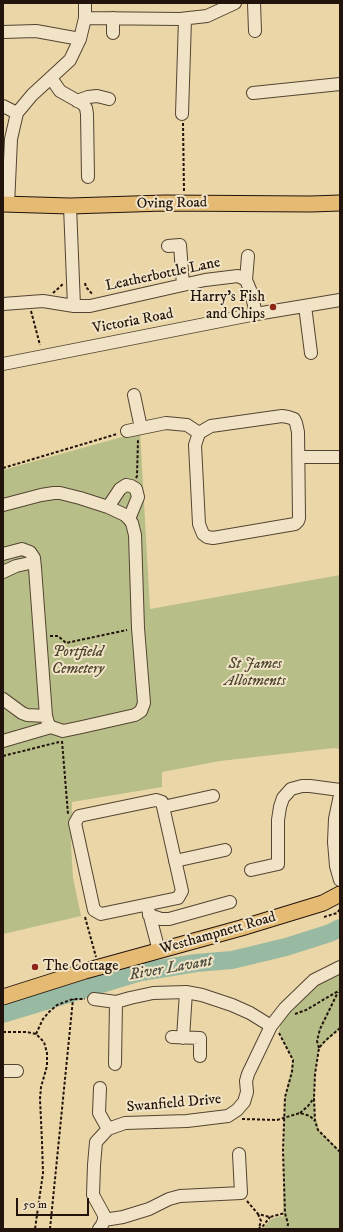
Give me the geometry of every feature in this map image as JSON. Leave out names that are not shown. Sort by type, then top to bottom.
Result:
[{"type":"main road","name":"Oving Road","points":[[5,205],[70,206],[184,203],[340,203]]},
{"type":"main road","name":"Westhampnett Road","points":[[3,997],[85,971],[241,928],[322,903],[340,894]]},
{"type":"street","points":[[5,205],[11,139],[16,113],[32,95],[70,60],[80,39],[85,18],[85,3]]},
{"type":"street","points":[[85,18],[183,19],[207,16],[235,3]]},
{"type":"street","points":[[254,3],[255,31]]},
{"type":"street","points":[[113,18],[113,33]]},
{"type":"street","points":[[182,114],[183,19]]},
{"type":"street","points":[[3,32],[36,31],[80,39]]},
{"type":"street","points":[[51,78],[60,91],[77,100],[86,108],[88,177]]},
{"type":"street","points":[[253,93],[340,84]]},
{"type":"street","points":[[77,100],[97,96],[109,99]]},
{"type":"street","points":[[3,106],[16,113]]},
{"type":"street","points":[[70,206],[74,306]]},
{"type":"street","points":[[168,246],[180,245],[183,285]]},
{"type":"street","points":[[248,256],[246,280],[251,292],[256,314]]},
{"type":"street","name":"Leatherbottle Lane","points":[[3,304],[43,301],[74,306],[90,306],[205,280],[238,276],[246,280]]},
{"type":"street","name":"Victoria Road","points":[[3,364],[256,314],[340,300]]},
{"type":"street","points":[[305,306],[311,353]]},
{"type":"street","points":[[134,395],[136,429],[166,423],[187,425],[199,433]]},
{"type":"street","points":[[282,416],[288,416],[294,419],[298,432],[299,457],[298,521],[295,524],[213,538],[203,534],[199,524],[195,445],[196,438],[199,433],[211,426],[282,416]]},
{"type":"street","points":[[299,457],[340,457]]},
{"type":"street","points":[[108,507],[120,489],[126,486],[131,486],[137,492],[138,497],[129,519]]},
{"type":"street","points":[[3,505],[41,494],[54,493],[75,497],[108,507],[129,519],[132,523],[135,535],[138,628],[144,703],[141,711],[135,715],[63,731],[48,724],[46,716],[34,562],[32,554],[26,550],[18,550],[3,554]]},
{"type":"street","points":[[3,572],[16,566],[34,562]]},
{"type":"street","points":[[3,699],[27,715],[46,716]]},
{"type":"street","points":[[3,741],[52,727]]},
{"type":"street","points":[[251,870],[278,864],[278,820],[280,807],[283,798],[290,789],[310,786],[340,790]]},
{"type":"street","points":[[163,807],[213,796]]},
{"type":"street","points":[[340,796],[334,842],[336,866],[340,880]]},
{"type":"street","points":[[156,800],[162,802],[163,807],[182,891],[178,898],[148,910],[101,914],[94,910],[75,823],[79,816],[156,800]]},
{"type":"street","points":[[174,861],[225,850]]},
{"type":"street","points":[[148,910],[161,919],[169,919],[230,902]]},
{"type":"street","points":[[148,910],[159,951]]},
{"type":"street","name":"Swanfield Drive","points":[[108,1128],[125,1123],[187,1121],[228,1116],[237,1110],[244,1102],[247,1092],[246,1081],[248,1074],[275,1029],[285,1008],[314,980],[340,967]]},
{"type":"street","points":[[94,999],[116,1002],[153,993],[186,992],[202,995],[232,1005],[250,1013],[275,1029]]},
{"type":"street","points":[[186,992],[177,1037],[200,1038],[200,1056]]},
{"type":"street","points":[[115,1064],[116,1002]]},
{"type":"street","points":[[3,1071],[17,1071]]},
{"type":"street","points":[[100,1088],[99,1113],[108,1128],[96,1142],[93,1195],[104,1215],[101,1224]]},
{"type":"street","points":[[101,1224],[149,1209],[169,1199],[180,1196],[241,1193],[240,1154]]},
{"type":"path","points":[[182,114],[184,203]]},
{"type":"path","points":[[43,301],[73,279],[85,283],[86,287],[102,304]]},
{"type":"path","points":[[29,302],[43,356]]},
{"type":"path","points":[[3,468],[136,429],[137,476],[131,486]]},
{"type":"path","points":[[40,637],[58,636],[66,643],[138,628]]},
{"type":"path","points":[[3,756],[62,741],[67,804]]},
{"type":"path","points":[[294,1014],[306,1010],[339,990]]},
{"type":"path","points":[[319,1048],[317,1042],[320,1029],[339,990]]},
{"type":"path","points":[[36,1034],[43,1019],[49,1012],[57,1005],[73,999],[50,1229]]},
{"type":"path","points":[[340,1028],[325,1040],[319,1048],[314,1074],[315,1121],[318,1130],[340,1152]]},
{"type":"path","points":[[275,1029],[293,1060],[292,1072],[285,1097],[284,1117],[283,1151],[285,1213],[288,1224],[287,1229]]},
{"type":"path","points":[[3,1032],[27,1032],[36,1034],[44,1042],[47,1053],[47,1066],[41,1087],[40,1099],[43,1173],[35,1229]]},
{"type":"path","points":[[228,1116],[237,1119],[277,1120],[300,1113],[314,1098]]},
{"type":"path","points":[[300,1113],[310,1116],[315,1121]]},
{"type":"path","points":[[241,1193],[258,1214],[261,1222],[259,1229]]},
{"type":"path","points":[[258,1214],[270,1217],[285,1213]]},
{"type":"path","points":[[259,1229],[270,1217]]},
{"type":"green space","points":[[140,432],[150,609],[340,575],[340,749],[334,748],[220,761],[162,772],[162,787],[72,802],[71,845],[73,878],[81,916],[3,934],[3,470]]},
{"type":"green space","points":[[340,971],[340,1029],[319,1048],[315,1074],[314,1099],[315,1119],[317,1120],[319,1130],[340,1151],[340,1229],[262,1229],[271,1219],[280,1216],[283,1217],[285,1097],[293,1060],[279,1033],[282,1015],[316,983]]},
{"type":"waterway","name":"River Lavant","points":[[3,1014],[141,972],[196,963],[232,960],[286,947],[330,933],[340,928]]},
{"type":"place","name":"Harry's Fish and Chips","points":[[273,307]]},
{"type":"place","name":"The Cottage","points":[[35,967]]},
{"type":"park label","name":"Portfield Cemetery","points":[[78,662]]},
{"type":"park label","name":"St James Allotments","points":[[255,674]]}]
